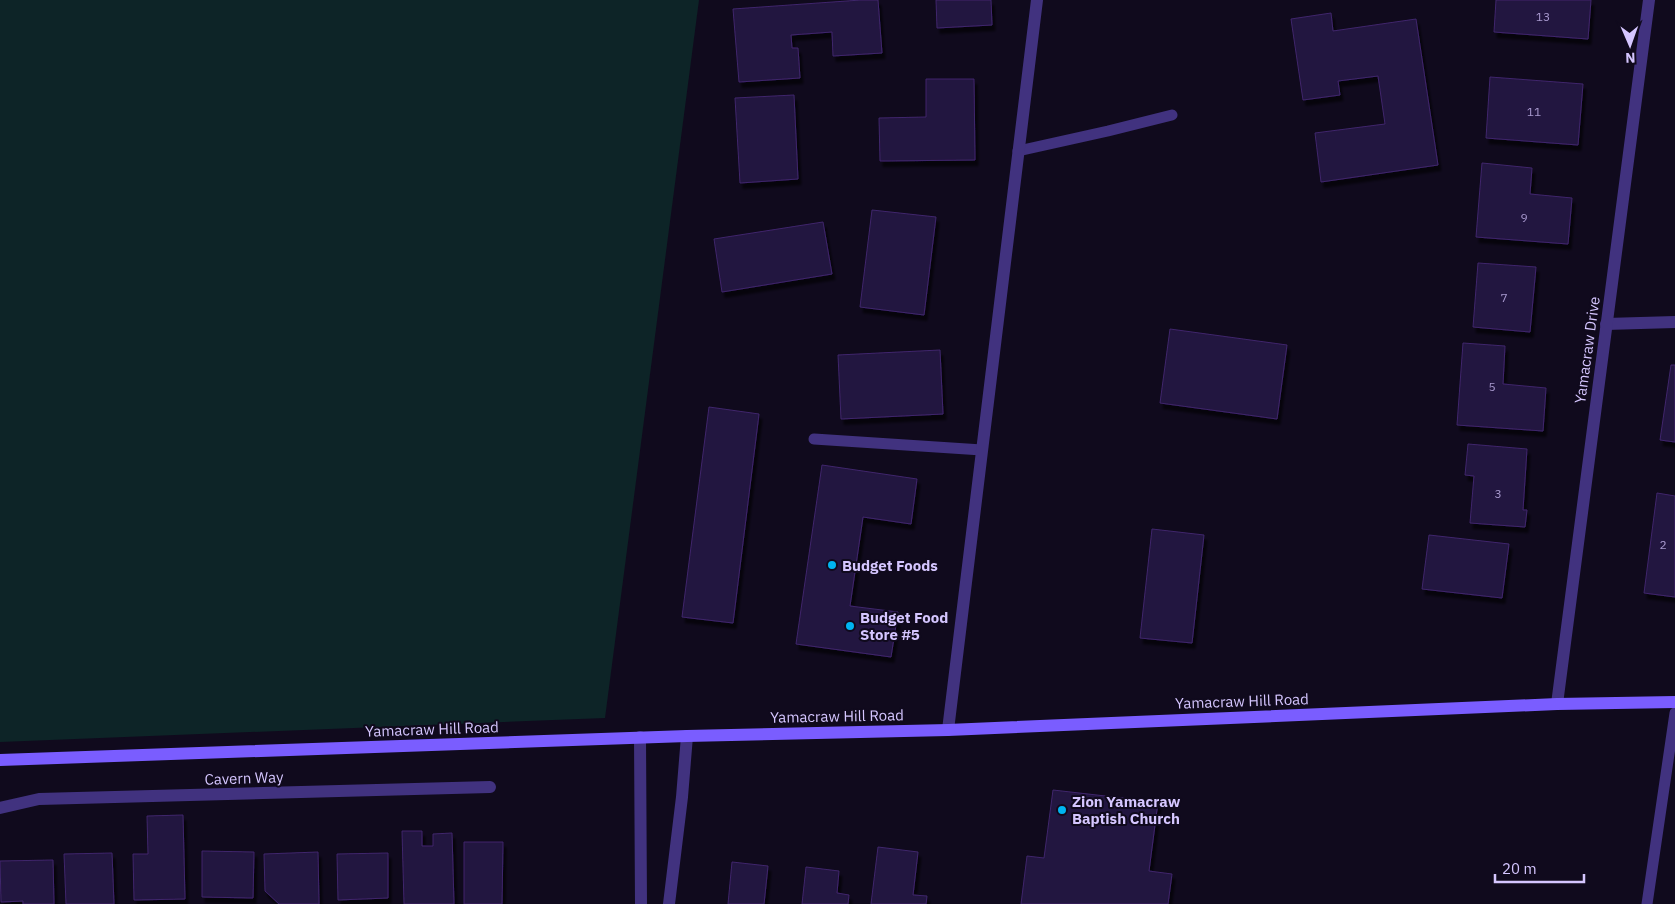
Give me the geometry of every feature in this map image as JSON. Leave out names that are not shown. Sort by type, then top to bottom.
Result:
[{"type":"main road","name":"Yamacraw Hill Road","points":[[0,760],[640,737],[948,730],[1557,704],[1675,702]]},
{"type":"street","points":[[948,730],[1037,0]]},
{"type":"street","name":"Yamacraw Drive","points":[[1557,704],[1648,0]]},
{"type":"street","points":[[1606,324],[1675,322]]},
{"type":"street","points":[[669,904],[682,797],[687,736]]},
{"type":"street","points":[[640,737],[641,904]]},
{"type":"street","name":"Cavern Way","points":[[0,808],[39,799],[490,787]]},
{"type":"lane","points":[[1018,151],[1172,115]]},
{"type":"lane","points":[[814,439],[982,450]]},
{"type":"lane","points":[[1647,904],[1675,713]]},
{"type":"green space","points":[[0,0],[699,0],[605,718],[0,742]]},
{"type":"building","points":[[878,0],[882,53],[833,56],[832,32],[791,35],[792,48],[798,48],[800,78],[739,82],[733,9]]},
{"type":"building","points":[[936,0],[991,0],[992,25],[937,28]]},
{"type":"building","points":[[1496,0],[1591,0],[1588,39],[1494,32]]},
{"type":"building","points":[[1331,13],[1333,31],[1416,19],[1438,165],[1321,182],[1315,133],[1385,124],[1378,76],[1338,81],[1340,95],[1303,100],[1291,19]]},
{"type":"building","points":[[1490,77],[1583,84],[1578,145],[1486,138]]},
{"type":"building","points":[[926,79],[974,79],[975,160],[880,161],[879,118],[926,117]]},
{"type":"building","points":[[794,95],[798,179],[740,183],[735,98]]},
{"type":"building","points":[[1482,163],[1532,168],[1530,194],[1572,198],[1568,244],[1476,237]]},
{"type":"building","points":[[872,210],[936,217],[924,315],[860,307]]},
{"type":"building","points":[[823,222],[832,274],[722,292],[714,239]]},
{"type":"building","points":[[1478,263],[1536,267],[1530,332],[1473,327]]},
{"type":"building","points":[[1170,329],[1287,345],[1277,419],[1160,403]]},
{"type":"building","points":[[1463,343],[1505,346],[1503,384],[1546,388],[1543,431],[1457,425]]},
{"type":"building","points":[[940,350],[943,414],[841,419],[838,355]]},
{"type":"building","points":[[1671,365],[1675,365],[1675,442],[1660,440]]},
{"type":"building","points":[[709,407],[759,414],[733,623],[682,617]]},
{"type":"building","points":[[1468,444],[1527,449],[1523,510],[1527,510],[1525,527],[1470,523],[1474,476],[1465,475]]},
{"type":"building","name":"Budget Foods","points":[[822,465],[917,479],[911,524],[863,517],[850,606],[898,612],[891,657],[796,644]]},
{"type":"building","points":[[1657,493],[1675,496],[1675,597],[1644,593]]},
{"type":"building","points":[[1152,529],[1204,535],[1192,643],[1140,638]]},
{"type":"building","points":[[1429,535],[1509,544],[1502,598],[1422,589]]},
{"type":"building","points":[[1053,790],[1158,802],[1149,871],[1172,874],[1168,904],[1021,904],[1027,856],[1044,858]]},
{"type":"building","points":[[183,815],[185,899],[134,900],[133,854],[148,854],[147,816]]},
{"type":"building","points":[[402,831],[422,831],[422,846],[433,846],[433,834],[452,833],[454,904],[404,904]]},
{"type":"building","points":[[464,842],[503,842],[502,904],[464,904]]},
{"type":"building","points":[[878,847],[918,852],[913,895],[927,896],[926,904],[871,904]]},
{"type":"building","points":[[202,851],[254,852],[253,898],[202,897]]},
{"type":"building","points":[[318,852],[319,904],[279,904],[265,891],[264,854]]},
{"type":"building","points":[[112,853],[114,904],[66,904],[64,854]]},
{"type":"building","points":[[388,853],[388,898],[338,900],[337,854]]},
{"type":"building","points":[[53,860],[54,904],[23,904],[23,901],[1,902],[0,861]]},
{"type":"building","points":[[732,862],[768,866],[764,904],[728,904]]},
{"type":"building","points":[[806,867],[839,871],[837,893],[849,895],[848,904],[802,904]]},
{"type":"place","name":"Budget Foods","points":[[832,565]]},
{"type":"place","name":"Budget Food Store #5","points":[[850,626]]},
{"type":"place","name":"Zion Yamacraw Baptish Church","points":[[1062,810]]}]
